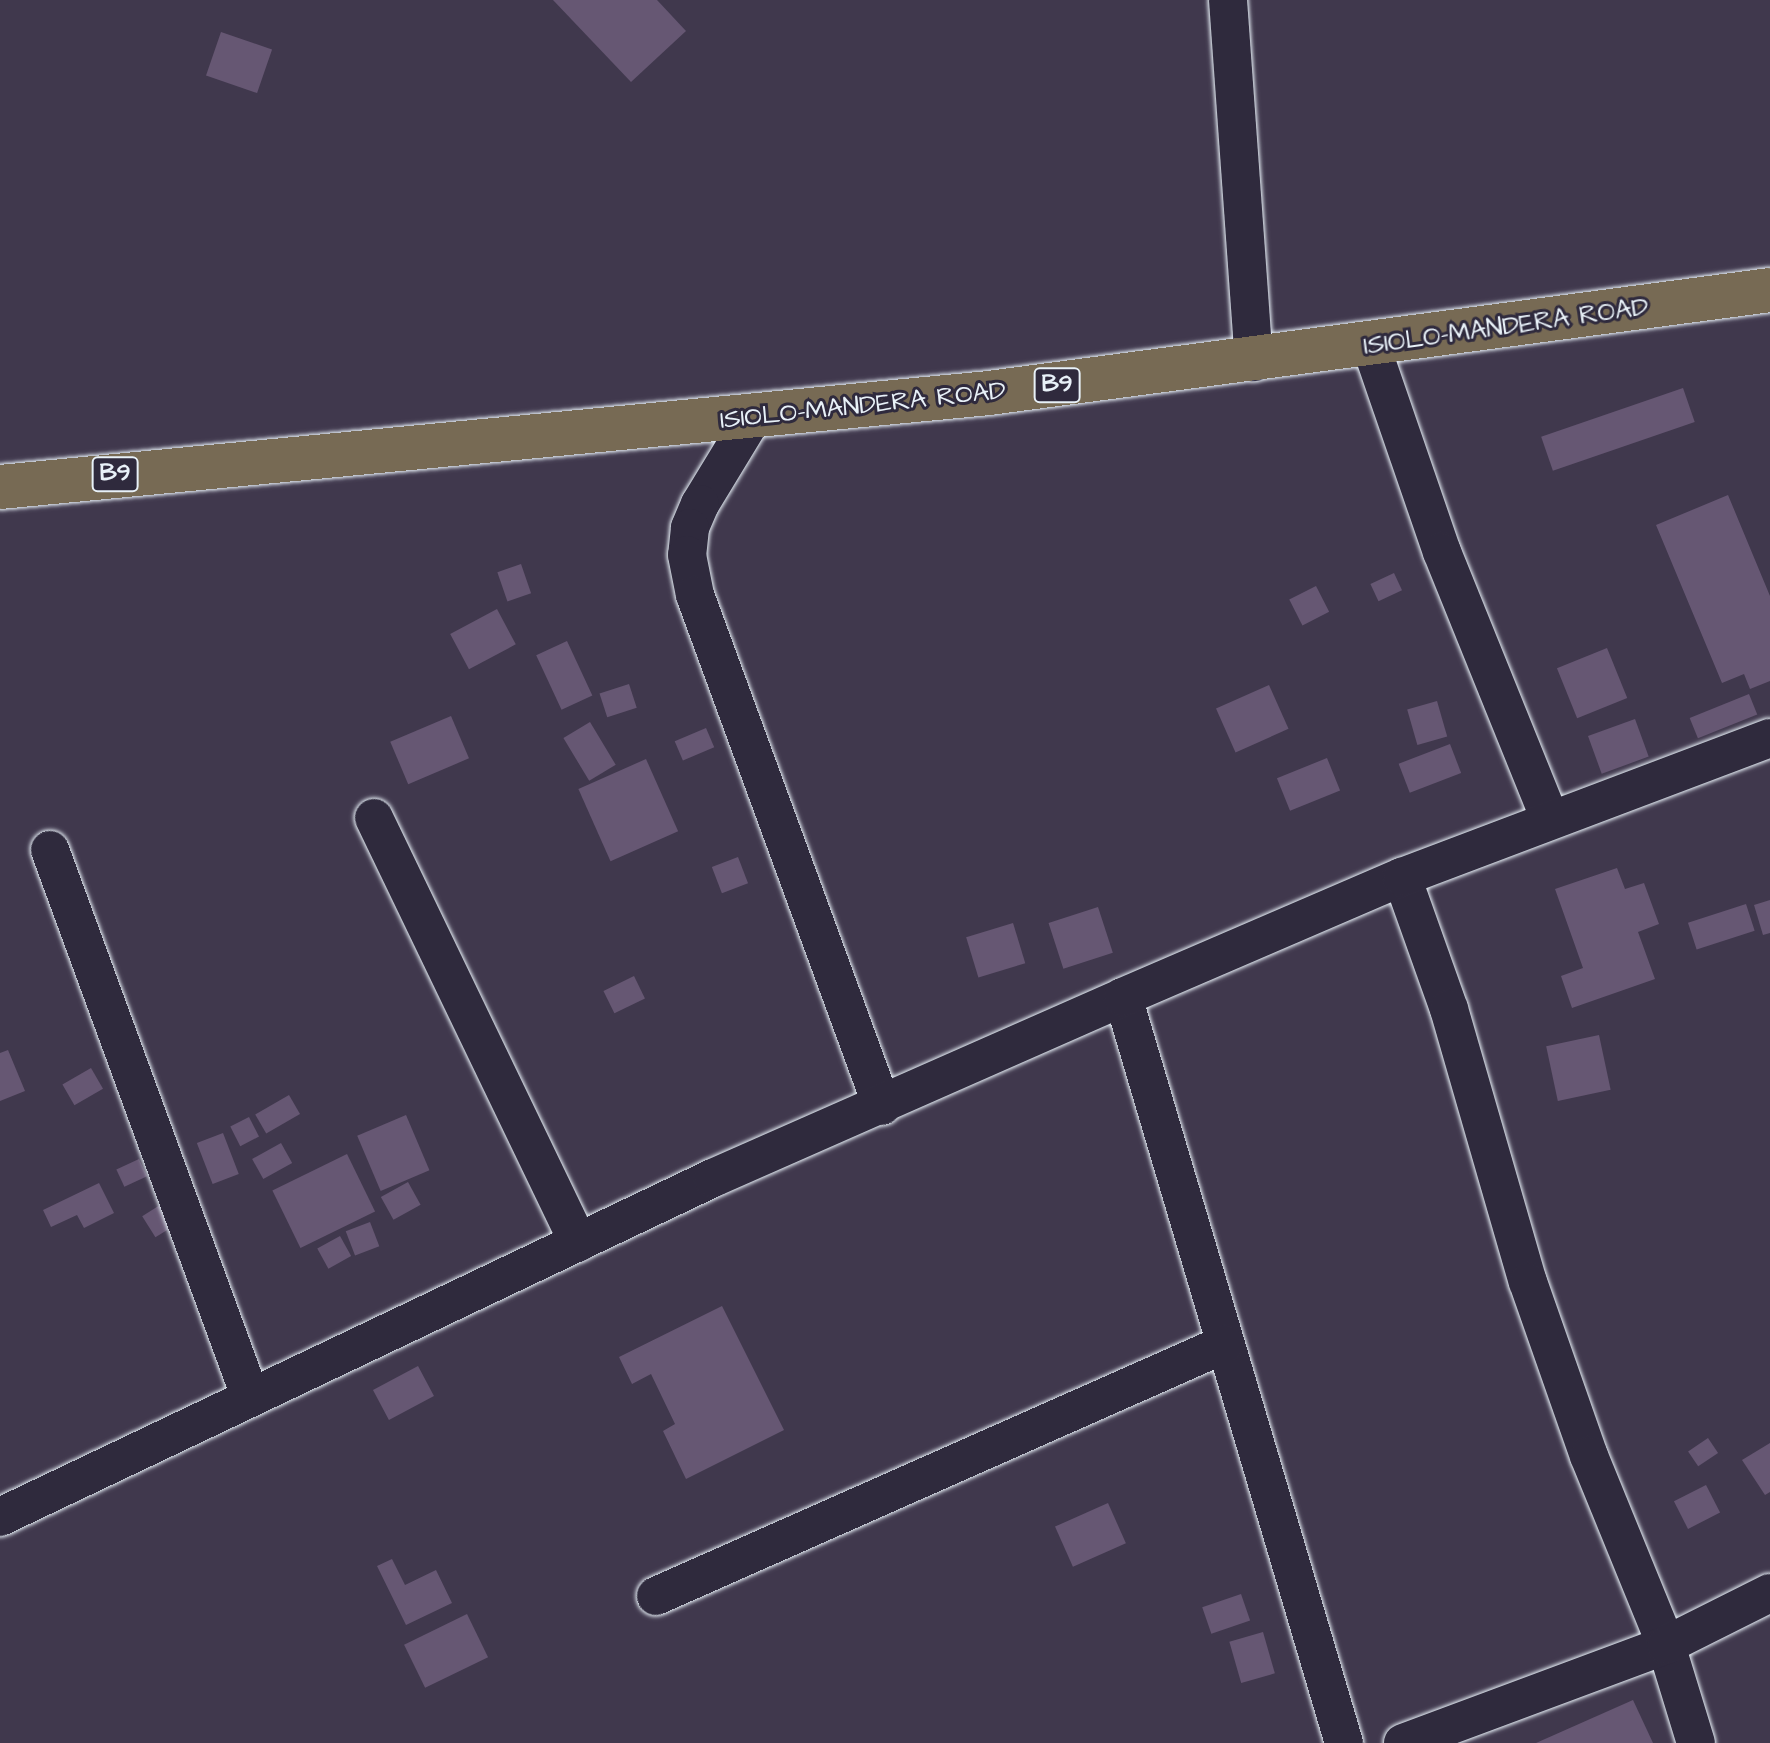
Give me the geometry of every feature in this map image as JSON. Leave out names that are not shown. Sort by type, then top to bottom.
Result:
[{"type":"highway","name":"ISIOLO-MANDERA ROAD","points":[[0,487],[231,461],[753,417],[1254,362],[1770,290]]},
{"type":"street","points":[[1228,0],[1254,362]]},
{"type":"street","points":[[1371,346],[1442,552],[1550,819]]},
{"type":"street","points":[[753,417],[700,504],[687,555],[695,595],[882,1106]]},
{"type":"street","points":[[0,1517],[578,1242],[1123,997],[1402,877],[1770,738]]},
{"type":"street","points":[[374,818],[578,1242]]},
{"type":"street","points":[[50,850],[250,1396]]},
{"type":"street","points":[[1402,877],[1449,1009],[1528,1282],[1589,1456],[1666,1645],[1696,1743]]},
{"type":"street","points":[[1123,997],[1344,1743]]},
{"type":"street","points":[[656,1596],[1225,1344]]},
{"type":"street","points":[[1403,1743],[1666,1645],[1770,1593]]},
{"type":"building","points":[[553,0],[657,0],[686,31],[631,82]]},
{"type":"building","points":[[221,32],[272,50],[257,93],[206,75]]},
{"type":"building","points":[[1683,388],[1695,422],[1553,471],[1541,437]]},
{"type":"building","points":[[1728,495],[1770,596],[1770,681],[1750,689],[1744,674],[1722,683],[1656,525]]},
{"type":"building","points":[[521,564],[531,593],[507,601],[497,572]]},
{"type":"building","points":[[1394,573],[1402,590],[1378,601],[1370,584]]},
{"type":"building","points":[[1316,586],[1329,612],[1302,625],[1289,600]]},
{"type":"building","points":[[497,609],[516,644],[469,669],[450,634]]},
{"type":"building","points":[[567,641],[592,695],[562,710],[536,655]]},
{"type":"building","points":[[1607,648],[1627,698],[1577,718],[1557,668]]},
{"type":"building","points":[[629,684],[637,708],[607,717],[600,694]]},
{"type":"building","points":[[1269,685],[1289,729],[1236,752],[1216,709]]},
{"type":"building","points":[[1749,694],[1757,714],[1698,738],[1690,718]]},
{"type":"building","points":[[1437,701],[1447,737],[1417,745],[1407,710]]},
{"type":"building","points":[[451,716],[469,758],[408,784],[390,742]]},
{"type":"building","points":[[1635,719],[1649,757],[1602,774],[1588,736]]},
{"type":"building","points":[[590,722],[616,765],[589,781],[563,738]]},
{"type":"building","points":[[706,728],[714,747],[683,761],[675,741]]},
{"type":"building","points":[[1450,744],[1461,773],[1410,793],[1399,764]]},
{"type":"building","points":[[1327,758],[1340,790],[1290,811],[1277,778]]},
{"type":"building","points":[[646,759],[678,831],[611,861],[578,789]]},
{"type":"building","points":[[738,857],[748,883],[722,893],[712,867]]},
{"type":"building","points":[[1617,868],[1625,889],[1644,883],[1659,924],[1638,932],[1655,979],[1572,1008],[1561,976],[1583,968],[1555,889]]},
{"type":"building","points":[[1770,900],[1770,933],[1763,935],[1754,905]]},
{"type":"building","points":[[1746,904],[1755,931],[1697,949],[1688,923]]},
{"type":"building","points":[[1098,907],[1113,953],[1063,969],[1049,923]]},
{"type":"building","points":[[1013,923],[1025,963],[978,977],[966,937]]},
{"type":"building","points":[[634,976],[645,998],[614,1013],[603,991]]},
{"type":"building","points":[[1599,1035],[1611,1090],[1558,1101],[1546,1046]]},
{"type":"building","points":[[8,1050],[25,1091],[0,1101],[0,1053]]},
{"type":"building","points":[[91,1068],[103,1089],[74,1105],[62,1084]]},
{"type":"building","points":[[289,1095],[300,1114],[266,1134],[255,1114]]},
{"type":"building","points":[[406,1115],[429,1170],[381,1191],[357,1136]]},
{"type":"building","points":[[249,1117],[259,1137],[240,1146],[230,1127]]},
{"type":"building","points":[[223,1133],[239,1174],[213,1184],[197,1143]]},
{"type":"building","points":[[281,1143],[292,1163],[263,1179],[252,1159]]},
{"type":"building","points":[[347,1154],[375,1212],[300,1248],[272,1190]]},
{"type":"building","points":[[139,1159],[147,1176],[124,1187],[116,1170]]},
{"type":"building","points":[[408,1182],[421,1205],[393,1220],[381,1197]]},
{"type":"building","points":[[99,1183],[114,1213],[84,1228],[77,1215],[51,1227],[43,1210]]},
{"type":"building","points":[[160,1205],[173,1226],[155,1237],[142,1216]]},
{"type":"building","points":[[370,1222],[379,1246],[355,1256],[346,1231]]},
{"type":"building","points":[[340,1236],[351,1256],[328,1269],[317,1249]]},
{"type":"building","points":[[722,1306],[784,1430],[686,1479],[663,1431],[675,1424],[651,1374],[632,1384],[619,1357]]},
{"type":"building","points":[[418,1366],[434,1396],[389,1420],[373,1390]]},
{"type":"building","points":[[1708,1438],[1718,1453],[1698,1466],[1688,1451]]},
{"type":"building","points":[[1770,1443],[1770,1492],[1765,1495],[1742,1460]]},
{"type":"building","points":[[1706,1485],[1720,1513],[1688,1529],[1674,1501]]},
{"type":"building","points":[[1108,1503],[1126,1543],[1073,1567],[1055,1527]]},
{"type":"building","points":[[392,1559],[405,1585],[436,1570],[452,1603],[406,1625],[377,1566]]},
{"type":"building","points":[[1241,1594],[1250,1620],[1211,1634],[1202,1607]]},
{"type":"building","points":[[467,1614],[488,1657],[425,1688],[404,1645]]},
{"type":"building","points":[[1263,1632],[1275,1673],[1241,1683],[1229,1642]]},
{"type":"building","points":[[1633,1700],[1653,1743],[1536,1743]]}]
